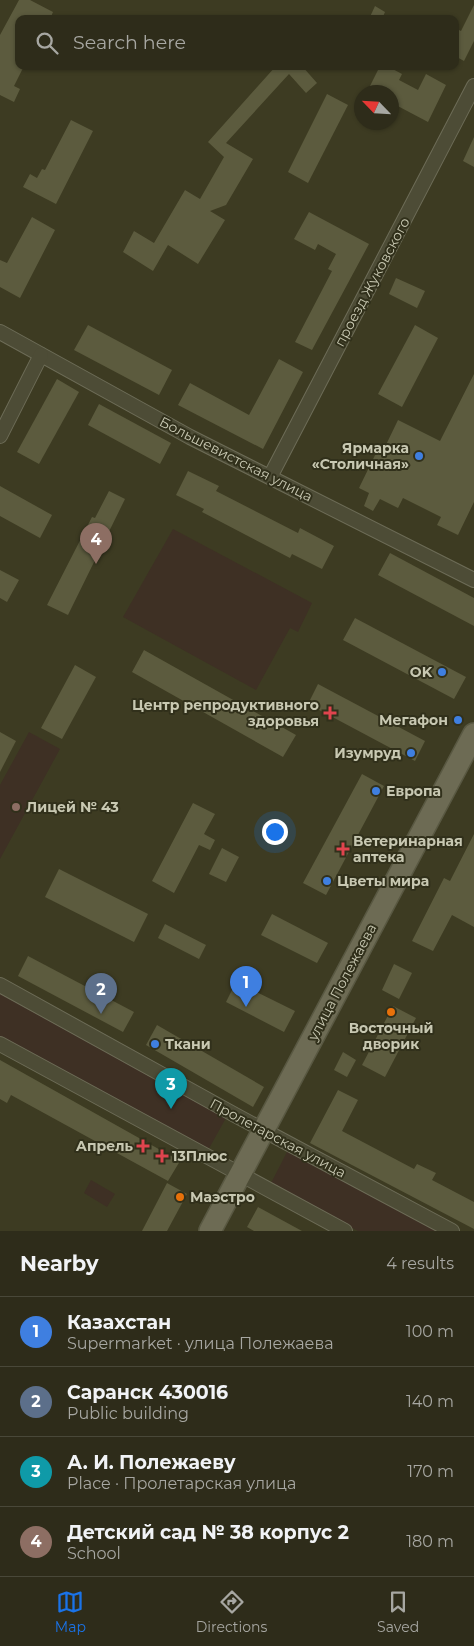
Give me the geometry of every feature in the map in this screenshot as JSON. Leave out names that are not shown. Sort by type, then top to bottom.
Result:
[{"type":"main road","name":"улица Полежаева","points":[[210,1231],[474,734]]},
{"type":"street","name":"проезд Жуковского","points":[[270,477],[474,86]]},
{"type":"street","name":"Большевистская улица","points":[[0,332],[190,437],[474,580]]},
{"type":"street","points":[[0,436],[41,355]]},
{"type":"street","name":"Пролетарская улица","points":[[0,985],[452,1231]]},
{"type":"street","points":[[0,1044],[345,1231]]},
{"type":"shaded area","points":[[173,529],[312,603],[298,632],[290,628],[256,690],[123,617]]},
{"type":"shaded area","name":"Лицей № 43","points":[[29,732],[60,749],[0,859],[0,785]]},
{"type":"shaded area","points":[[0,992],[226,1118],[207,1152],[0,1037]]},
{"type":"shaded area","points":[[288,1150],[441,1231],[358,1231],[270,1185]]},
{"type":"shaded area","points":[[91,1180],[115,1194],[107,1207],[84,1193]]},
{"type":"building","points":[[19,0],[30,0],[53,12],[52,15],[15,15],[15,70],[22,70],[14,86],[20,89],[14,102],[0,95],[0,35]]},
{"type":"building","points":[[474,5],[474,41],[464,61],[459,58],[459,30],[461,31]]},
{"type":"building","points":[[375,6],[385,12],[384,15],[371,15]]},
{"type":"building","points":[[272,70],[306,70],[317,83],[306,93],[289,74],[226,143],[253,159],[226,205],[210,211],[225,220],[198,264],[168,245],[153,271],[123,252],[134,231],[154,243],[185,190],[200,199],[224,157],[208,142]]},
{"type":"building","points":[[378,70],[394,70],[402,74],[399,80],[418,90],[426,74],[446,85],[428,122],[399,107],[399,85],[370,85]]},
{"type":"building","points":[[327,94],[348,105],[308,183],[288,172]]},
{"type":"building","points":[[71,120],[93,131],[56,204],[23,187],[30,174],[37,178],[42,169],[45,170]]},
{"type":"building","points":[[474,137],[474,167],[463,161]]},
{"type":"building","points":[[309,212],[369,244],[312,350],[295,342],[332,271],[328,269],[336,254],[318,244],[315,250],[294,239]]},
{"type":"building","points":[[32,217],[55,230],[20,298],[0,287],[0,260],[7,263]]},
{"type":"building","points":[[396,278],[425,291],[417,308],[389,294]]},
{"type":"building","points":[[88,325],[172,370],[159,395],[74,350]]},
{"type":"building","points":[[415,325],[438,338],[402,407],[378,394]]},
{"type":"building","points":[[279,359],[303,372],[263,449],[178,405],[190,383],[249,415]]},
{"type":"building","name":"Ярмарка «Столичная»","points":[[474,374],[474,502],[458,535],[437,525],[441,517],[403,498],[398,508],[380,499],[373,511],[364,506],[369,493],[359,488],[378,449],[383,451],[398,420],[440,441]]},
{"type":"building","points":[[57,379],[79,392],[39,464],[17,452]]},
{"type":"building","points":[[99,404],[171,443],[160,464],[88,425]]},
{"type":"building","points":[[188,471],[219,486],[216,491],[298,533],[300,528],[334,546],[322,569],[292,554],[290,558],[202,512],[204,509],[176,495]]},
{"type":"building","points":[[0,486],[52,515],[40,538],[0,516]]},
{"type":"building","points":[[109,491],[125,499],[68,615],[47,605],[92,517],[95,518]]},
{"type":"building","points":[[390,553],[474,598],[474,626],[378,575]]},
{"type":"building","points":[[0,570],[19,580],[7,602],[0,598]]},
{"type":"building","points":[[355,618],[466,677],[454,699],[343,640]]},
{"type":"building","points":[[144,650],[296,735],[283,757],[132,672]]},
{"type":"building","points":[[75,665],[96,677],[62,739],[41,728]]},
{"type":"building","points":[[318,684],[425,741],[415,761],[308,704]]},
{"type":"building","points":[[0,732],[16,741],[0,772]]},
{"type":"building","points":[[362,774],[384,786],[326,895],[303,883]]},
{"type":"building","points":[[193,803],[215,814],[204,834],[215,840],[210,850],[199,845],[174,893],[152,881]]},
{"type":"building","points":[[474,834],[474,927],[452,915],[433,951],[412,941],[444,878],[450,881]]},
{"type":"building","points":[[222,848],[239,857],[226,882],[209,874]]},
{"type":"building","points":[[59,869],[148,914],[134,942],[45,897]]},
{"type":"building","points":[[272,914],[328,943],[317,963],[261,935]]},
{"type":"building","points":[[165,924],[206,945],[199,959],[158,938]]},
{"type":"building","points":[[28,956],[134,1012],[123,1032],[18,976]]},
{"type":"building","points":[[394,964],[412,973],[399,999],[382,990]]},
{"type":"building","points":[[236,982],[295,1011],[284,1032],[226,1002]]},
{"type":"building","points":[[393,1006],[416,1018],[385,1077],[362,1065]]},
{"type":"building","points":[[157,1025],[264,1087],[253,1107],[146,1045]]},
{"type":"building","points":[[343,1052],[356,1060],[347,1077],[334,1070]]},
{"type":"building","points":[[0,1060],[180,1161],[168,1181],[11,1095],[7,1103],[0,1099]]},
{"type":"building","points":[[338,1090],[358,1100],[342,1131],[414,1169],[417,1164],[436,1173],[432,1180],[474,1202],[474,1229],[310,1143]]},
{"type":"building","points":[[167,1183],[187,1194],[167,1231],[142,1231]]},
{"type":"building","points":[[258,1207],[302,1231],[254,1231],[247,1227]]},
{"type":"place","name":"Ярмарка «Столичная»","points":[[419,456]]},
{"type":"place","name":"Детский сад № 38 корпус 2","points":[[96,564]]},
{"type":"place","name":"OK","points":[[442,672]]},
{"type":"place","name":"Центр репродуктивного здоровья","points":[[330,713]]},
{"type":"place","name":"Мегафон","points":[[458,720]]},
{"type":"place","name":"Изумруд","points":[[411,753]]},
{"type":"place","name":"Европа","points":[[376,791]]},
{"type":"place","name":"Лицей № 43","points":[[16,807]]},
{"type":"place","name":"Ветеринарная аптека","points":[[343,849]]},
{"type":"place","name":"Цветы мира","points":[[327,881]]},
{"type":"place","name":"Казахстан","points":[[246,1007]]},
{"type":"place","name":"Восточный дворик","points":[[391,1012]]},
{"type":"place","name":"Саранск 430016","points":[[101,1014]]},
{"type":"place","name":"Ткани","points":[[155,1044]]},
{"type":"place","name":"А. И. Полежаеву","points":[[171,1109]]},
{"type":"place","name":"Апрель","points":[[143,1146]]},
{"type":"place","name":"13Плюс","points":[[162,1156]]},
{"type":"place","name":"Маэстро","points":[[180,1197]]}]
